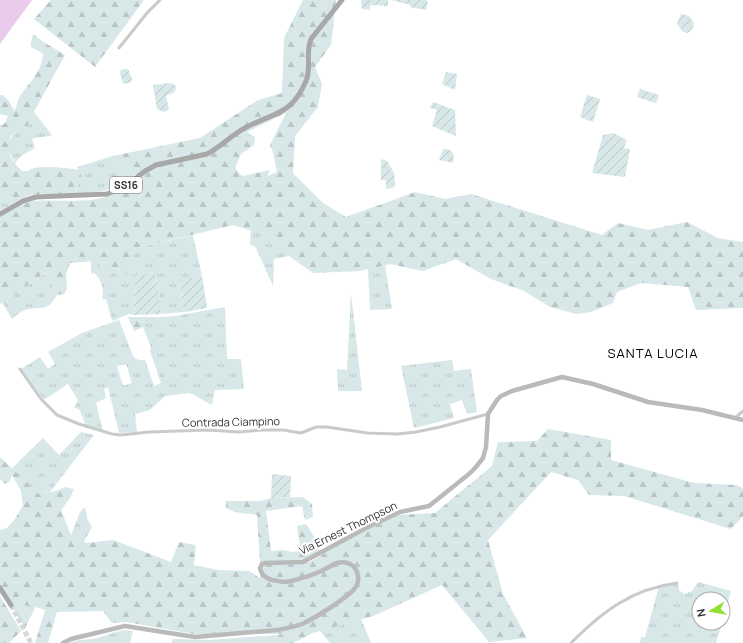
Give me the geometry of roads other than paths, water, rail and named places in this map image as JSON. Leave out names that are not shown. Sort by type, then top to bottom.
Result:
[{"type":"main road","name":"SS16","points":[[0,214],[23,202],[36,198],[93,196],[107,194],[126,186],[145,171],[156,165],[207,154],[243,128],[288,108],[294,102],[306,81],[309,71],[308,45],[310,39],[342,0]]},
{"type":"main road","points":[[0,588],[11,605]]},
{"type":"street","points":[[119,48],[142,18],[160,0]]},
{"type":"street","name":"Contrada Ciampino","points":[[20,370],[41,399],[57,415],[79,424],[112,434],[121,435],[149,432],[208,430],[239,432],[283,430],[301,433],[316,427],[327,427],[368,433],[397,434],[440,427],[488,414]]},
{"type":"street","points":[[488,414],[497,400],[507,393],[562,377],[593,384],[648,402],[702,410],[743,420]]},
{"type":"street","points":[[734,418],[743,411]]},
{"type":"street","name":"Via Ernest Thompson","points":[[63,643],[71,639],[125,626],[195,637],[278,630],[292,628],[302,623],[337,602],[355,587],[358,583],[358,575],[355,568],[349,563],[342,562],[334,564],[319,573],[284,582],[268,579],[263,576],[260,572],[262,564],[303,562],[360,531],[400,512],[429,506],[469,474],[483,458],[486,447],[488,414]]},
{"type":"street","points":[[571,643],[598,618],[622,601],[649,588],[678,583]]},
{"type":"tunnel","points":[[11,605],[31,643]]},
{"type":"district","name":"SANTA LUCIA","points":[[653,353]]}]
